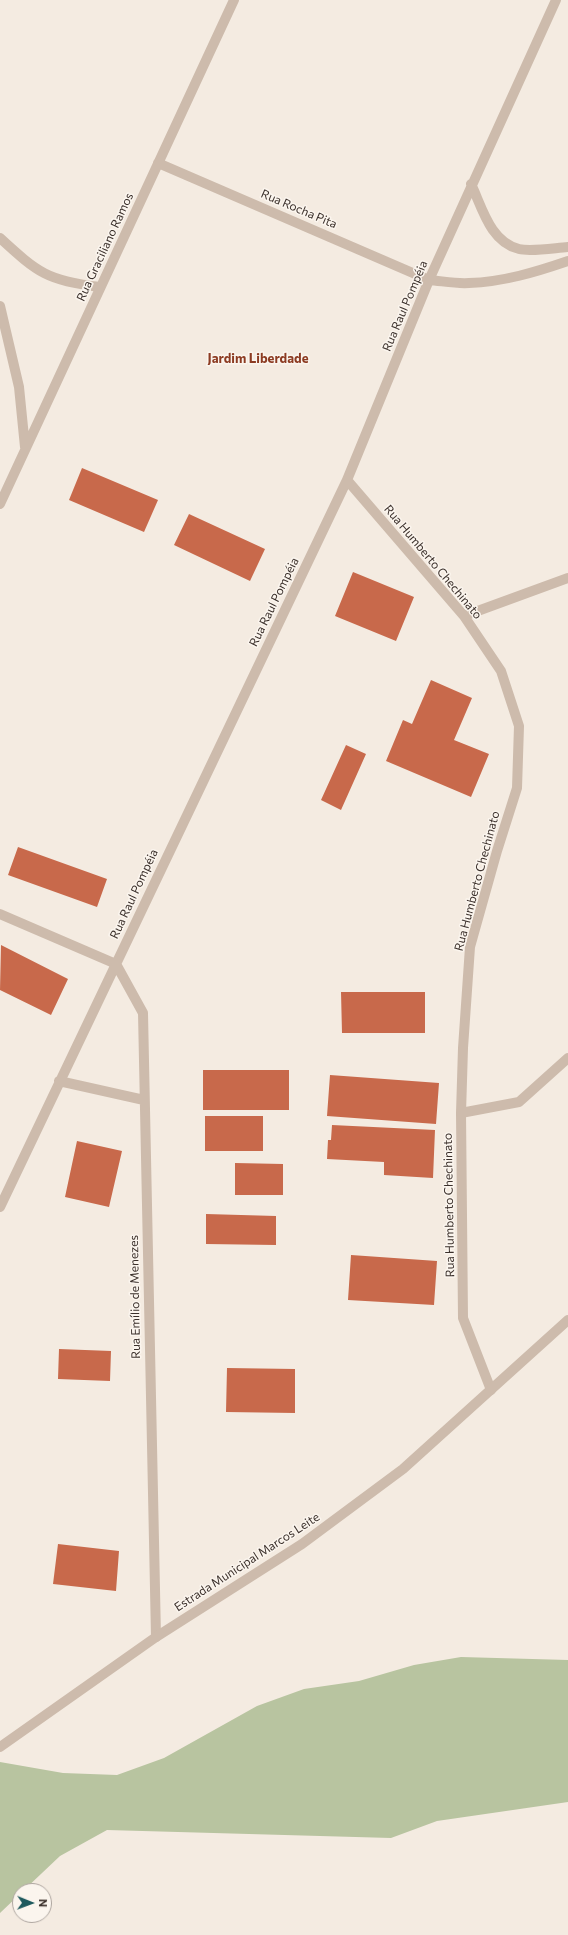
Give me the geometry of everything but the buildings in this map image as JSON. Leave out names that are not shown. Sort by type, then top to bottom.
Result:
[{"type":"street","name":"Rua Graciliano Ramos","points":[[0,504],[234,0]]},
{"type":"street","name":"Rua Raul Pompéia","points":[[0,1207],[347,480],[429,280],[471,184],[556,0]]},
{"type":"street","name":"Rua Rocha Pita","points":[[158,163],[429,280],[468,284],[499,281],[568,261]]},
{"type":"street","points":[[471,184],[491,228],[503,241],[519,249],[568,247]]},
{"type":"street","points":[[0,238],[27,263],[48,277],[70,284],[100,287]]},
{"type":"street","points":[[0,306],[19,387],[26,449]]},
{"type":"street","name":"Rua Humberto Chechinato","points":[[347,480],[464,616],[501,671],[519,726],[517,788],[497,851],[470,947],[461,1113],[463,1318],[491,1390]]},
{"type":"street","points":[[464,616],[568,578]]},
{"type":"street","points":[[0,914],[116,964]]},
{"type":"street","name":"Rua Emílio de Menezes","points":[[116,964],[143,1013],[156,1637]]},
{"type":"street","points":[[461,1113],[519,1102],[568,1058]]},
{"type":"street","points":[[59,1081],[144,1100]]},
{"type":"street","name":"Estrada Municipal Marcos Leite","points":[[0,1746],[156,1637],[302,1544],[403,1469],[568,1320]]},
{"type":"green space","points":[[461,1657],[568,1660],[568,1802],[437,1821],[391,1838],[107,1830],[60,1856],[31,1883],[12,1883],[12,1902],[0,1913],[0,1762],[63,1773],[117,1775],[164,1758],[257,1706],[304,1689],[359,1681],[414,1665]]},
{"type":"district","name":"Jardim Liberdade","points":[[258,359]]}]
